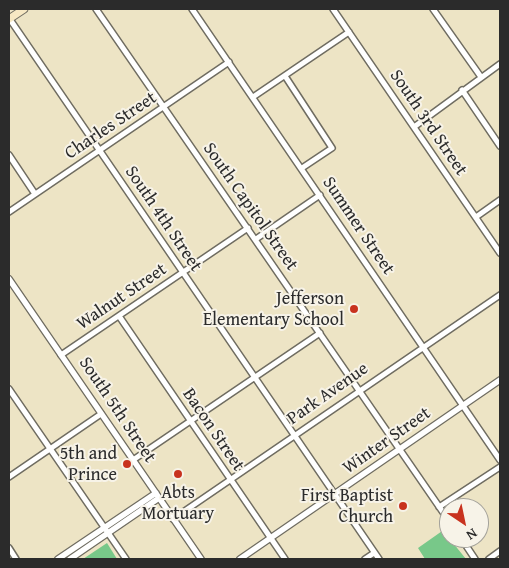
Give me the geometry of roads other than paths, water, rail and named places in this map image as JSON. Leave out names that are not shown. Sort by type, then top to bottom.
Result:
[{"type":"main road","points":[[9,19],[24,9]]},
{"type":"street","name":"South Capitol Street","points":[[96,9],[439,507]]},
{"type":"street","name":"Summer Street","points":[[192,9],[465,405],[500,460]]},
{"type":"street","name":"South 3rd Street","points":[[333,9],[500,254]]},
{"type":"street","points":[[433,9],[481,77]]},
{"type":"street","name":"South 4th Street","points":[[9,19],[379,559]]},
{"type":"street","points":[[253,97],[349,32]]},
{"type":"street","name":"Charles Street","points":[[9,212],[229,62]]},
{"type":"street","points":[[414,128],[440,110],[462,90],[500,64]]},
{"type":"street","points":[[285,76],[332,148],[302,168]]},
{"type":"street","points":[[462,90],[500,146]]},
{"type":"street","points":[[9,155],[35,194]]},
{"type":"street","points":[[256,239],[320,195]]},
{"type":"street","points":[[476,217],[500,200]]},
{"type":"street","name":"Walnut Street","points":[[61,355],[248,228]]},
{"type":"street","name":"South 5th Street","points":[[9,279],[201,559]]},
{"type":"street","name":"Park Avenue","points":[[173,519],[500,295]]},
{"type":"street","name":"Bacon Street","points":[[119,316],[285,559]]},
{"type":"street","points":[[133,460],[320,333]]},
{"type":"street","name":"Winter Street","points":[[240,559],[500,380]]},
{"type":"street","points":[[9,388],[126,559]]},
{"type":"street","points":[[9,477],[101,414]]},
{"type":"street","points":[[453,498],[500,467]]},
{"type":"street","points":[[58,559],[157,496]]},
{"type":"street","points":[[70,559],[157,496]]},
{"type":"street","points":[[9,548],[16,559]]},
{"type":"street","points":[[468,548],[475,559]]},
{"type":"street","points":[[489,559],[500,551]]},
{"type":"street","points":[[365,559],[374,553]]},
{"type":"place","name":"Jefferson Elementary School","points":[[354,309]]},
{"type":"place","name":"5th and Prince","points":[[127,464]]},
{"type":"place","name":"Abts Mortuary","points":[[178,474]]},
{"type":"place","name":"First Baptist Church","points":[[403,506]]}]
